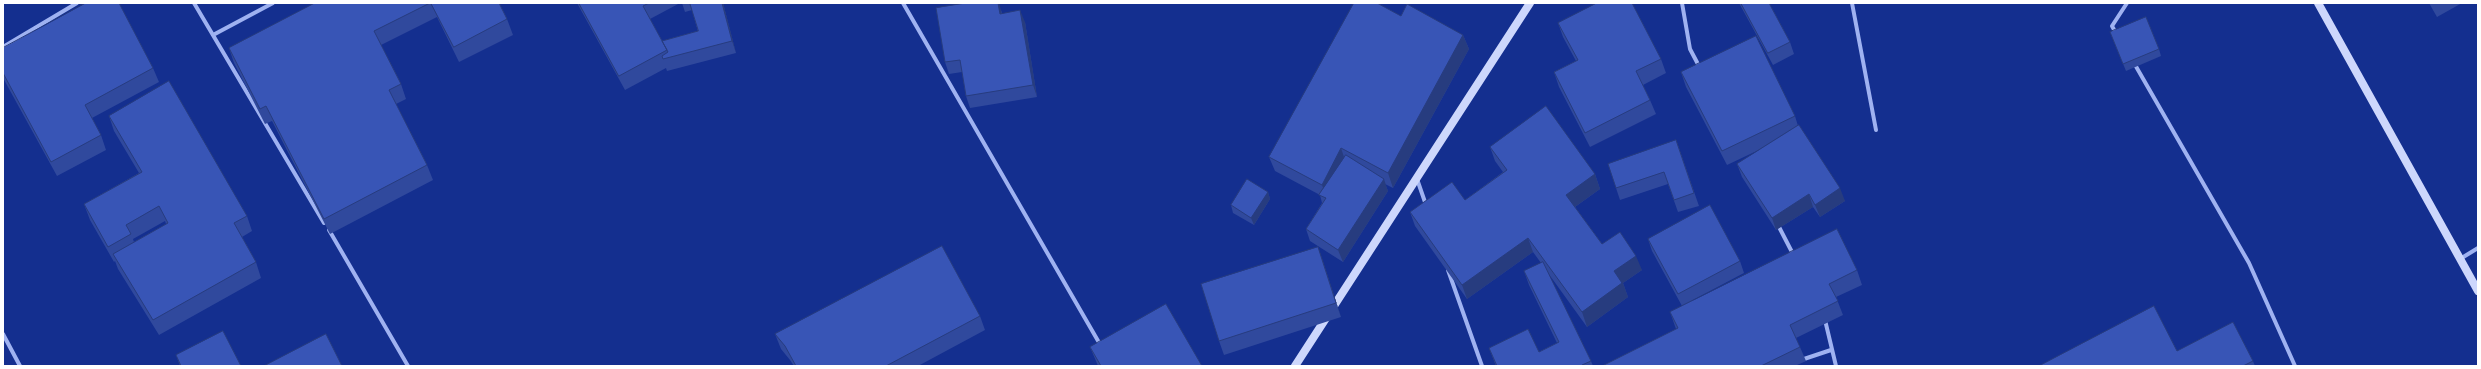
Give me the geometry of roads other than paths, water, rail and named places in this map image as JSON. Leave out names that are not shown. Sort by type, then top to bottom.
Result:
[{"type":"street","points":[[3,47],[77,3]]},
{"type":"street","points":[[194,3],[408,366]]},
{"type":"street","points":[[214,35],[273,3]]},
{"type":"street","points":[[903,3],[1104,352]]},
{"type":"street","points":[[1295,366],[1530,3]]},
{"type":"street","points":[[1682,3],[1690,49],[1701,70]]},
{"type":"street","points":[[1852,3],[1876,130]]},
{"type":"street","points":[[2120,39],[2112,26],[2127,3]]},
{"type":"street","points":[[2318,3],[2478,291]]},
{"type":"street","points":[[2132,60],[2249,263],[2295,366]]},
{"type":"street","points":[[1416,178],[1427,208]]},
{"type":"street","points":[[1775,220],[1796,262]]},
{"type":"street","points":[[2460,259],[2478,248]]},
{"type":"street","points":[[1445,261],[1482,366]]},
{"type":"street","points":[[1821,312],[1825,319],[1831,350],[1836,366]]},
{"type":"street","points":[[3,334],[20,366]]},
{"type":"street","points":[[1798,361],[1831,350]]}]
